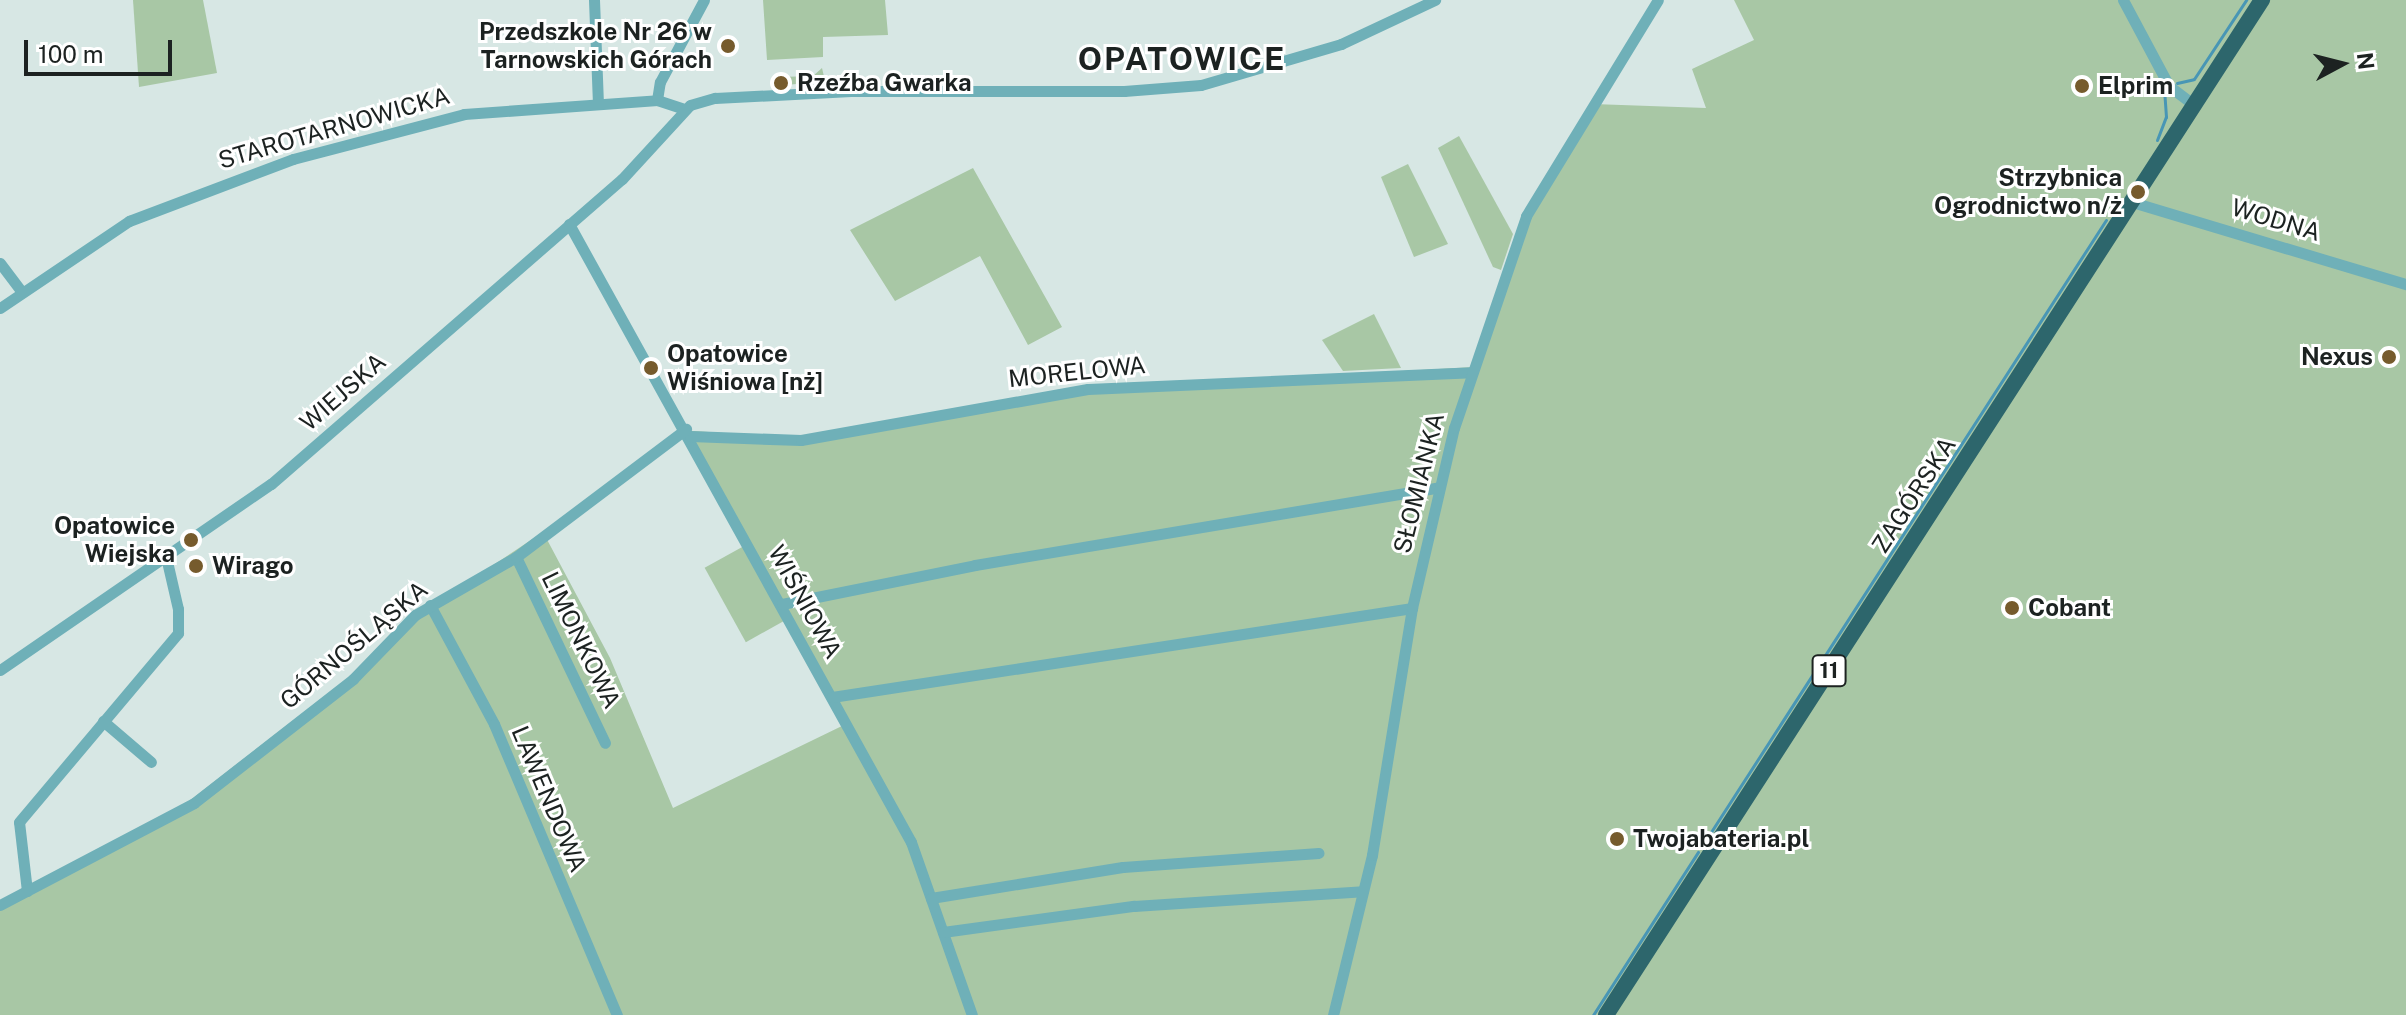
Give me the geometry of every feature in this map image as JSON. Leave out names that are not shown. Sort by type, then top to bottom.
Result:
[{"type":"highway","name":"ZAGÓRSKA","points":[[1606,1015],[2262,0]]},
{"type":"street","points":[[594,0],[598,103]]},
{"type":"street","points":[[657,100],[660,82],[704,0]]},
{"type":"street","points":[[684,109],[715,98],[830,92],[1124,91],[1201,85],[1341,44],[1435,0]]},
{"type":"street","name":"SŁOMIANKA","points":[[1333,1015],[1363,891],[1412,608],[1439,487],[1472,372],[1526,216],[1658,0]]},
{"type":"street","points":[[2123,0],[2169,86],[2193,104]]},
{"type":"street","name":"STAROTARNOWICKA","points":[[0,308],[88,245],[154,208],[293,159],[435,119],[657,100],[684,109]]},
{"type":"street","name":"WIEJSKA","points":[[0,670],[271,484],[642,159],[684,109]]},
{"type":"street","name":"WODNA","points":[[2132,202],[2406,284]]},
{"type":"street","name":"WIŚNIOWA","points":[[569,224],[688,433],[911,842],[972,1015]]},
{"type":"street","points":[[0,263],[22,292]]},
{"type":"street","name":"MORELOWA","points":[[688,433],[801,440],[1088,389],[1472,372]]},
{"type":"street","name":"GÓRNOŚLĄSKA","points":[[0,905],[194,803],[353,679],[430,605],[516,557],[688,433]]},
{"type":"street","points":[[782,604],[975,565],[1439,487]]},
{"type":"street","points":[[27,891],[19,822],[178,633],[178,609],[166,557]]},
{"type":"street","name":"LIMONKOWA","points":[[516,557],[605,743]]},
{"type":"street","name":"LAWENDOWA","points":[[430,605],[494,724],[617,1015]]},
{"type":"street","points":[[832,697],[1412,608]]},
{"type":"street","points":[[103,721],[151,762]]},
{"type":"street","points":[[931,898],[1123,867],[1318,853]]},
{"type":"street","points":[[943,932],[1134,906],[1363,891]]},
{"type":"green space","points":[[133,0],[203,0],[217,73],[139,87]]},
{"type":"green space","points":[[763,0],[885,0],[888,35],[823,37],[823,57],[767,60]]},
{"type":"green space","points":[[1734,0],[2406,0],[2406,1015],[0,1015],[0,905],[175,812],[361,668],[402,626],[543,532],[610,658],[673,808],[844,725],[679,430],[795,438],[1065,390],[1474,367],[1516,245],[1593,104],[1706,108],[1692,69],[1754,40]]},
{"type":"green space","points":[[822,68],[825,81],[777,86],[780,77],[813,76]]},
{"type":"green space","points":[[1459,136],[1513,234],[1501,270],[1493,267],[1438,148]]},
{"type":"green space","points":[[1408,164],[1448,244],[1414,257],[1381,177]]},
{"type":"green space","points":[[973,168],[1062,327],[1028,345],[980,256],[895,301],[850,230]]},
{"type":"green space","points":[[1374,314],[1401,368],[1343,371],[1322,340]]},
{"type":"green space","points":[[744,546],[785,620],[746,642],[705,568]]},
{"type":"waterway","points":[[2177,83],[2194,79],[2246,0]]},
{"type":"waterway","points":[[2157,140],[2166,117],[2164,89]]},
{"type":"waterway","points":[[1709,835],[2106,220]]},
{"type":"waterway","points":[[1593,1015],[1698,852]]},
{"type":"place","name":"Przedszkole Nr 26 w Tarnowskich Górach","points":[[728,46]]},
{"type":"place","name":"Rzeźba Gwarka","points":[[781,83]]},
{"type":"place","name":"Elprim","points":[[2082,86]]},
{"type":"place","name":"Strzybnica Ogrodnictwo n/ż","points":[[2138,192]]},
{"type":"place","name":"Nexus","points":[[2389,357]]},
{"type":"place","name":"Opatowice Wiśniowa [nż]","points":[[651,368]]},
{"type":"place","name":"Opatowice Wiejska","points":[[191,540]]},
{"type":"place","name":"Wirago","points":[[196,566]]},
{"type":"place","name":"Cobant","points":[[2012,608]]},
{"type":"place","name":"Twojabateria.pl","points":[[1617,839]]},
{"type":"district","name":"OPATOWICE","points":[[1182,59]]}]
